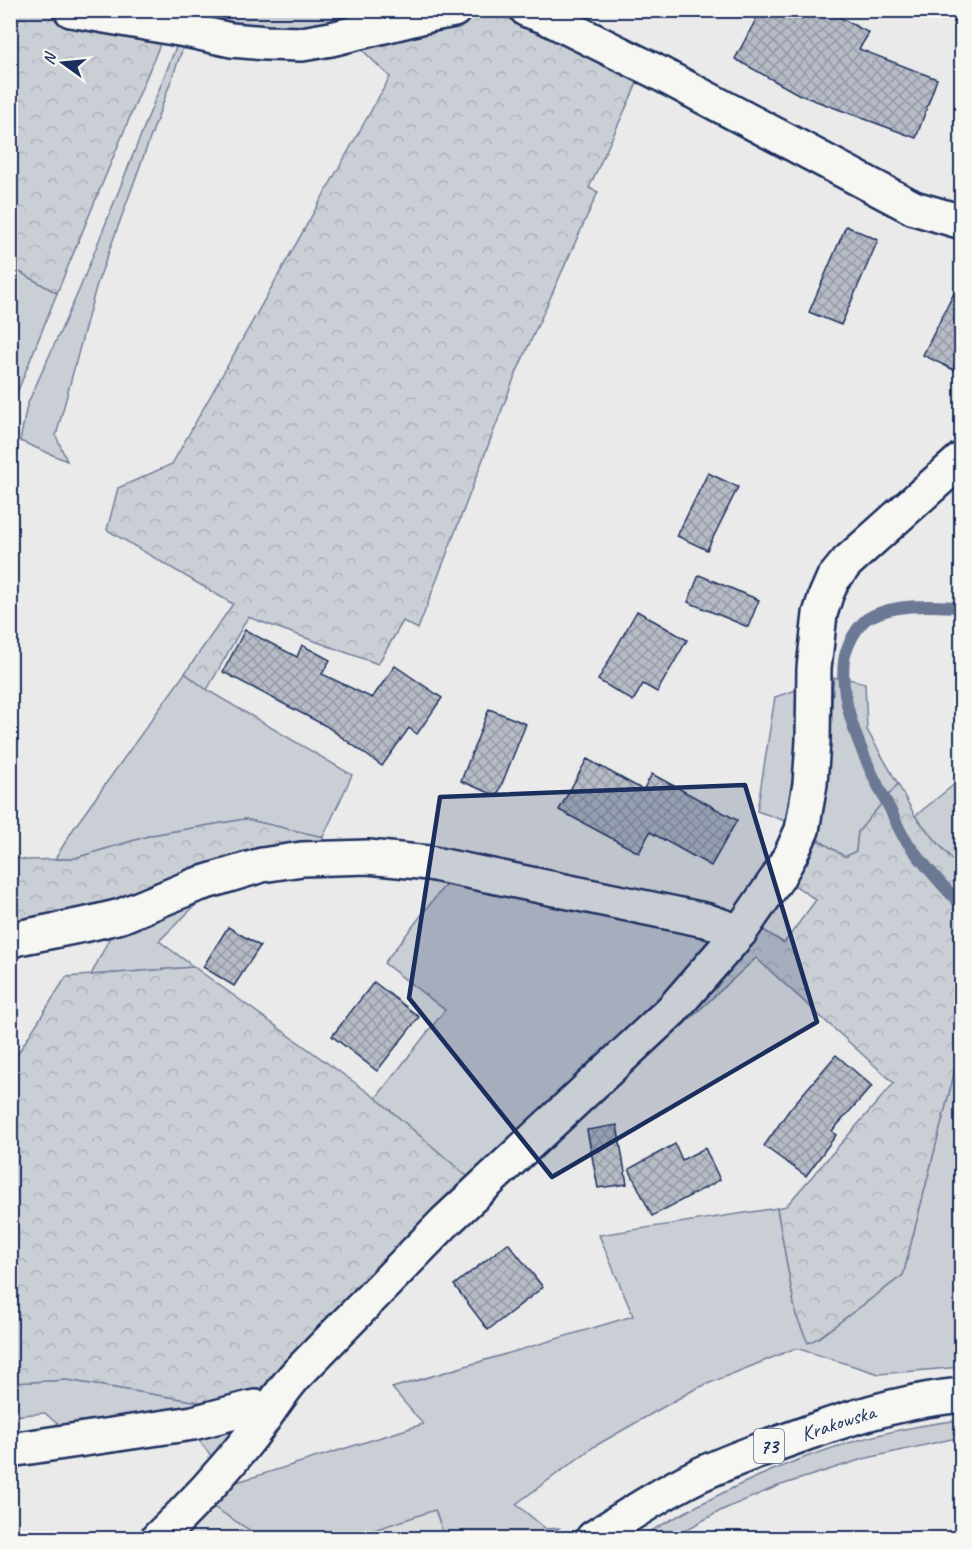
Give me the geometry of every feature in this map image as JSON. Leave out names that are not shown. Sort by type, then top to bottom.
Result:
[{"type":"street","points":[[70,10],[231,40],[302,44],[454,10]]},
{"type":"street","points":[[527,10],[544,16],[653,70],[914,208],[962,222]]},
{"type":"street","points":[[158,1539],[203,1494],[296,1375],[445,1222],[672,1010],[740,932],[778,877],[802,830],[810,784],[816,640],[820,614],[833,579],[847,562],[962,459]]},
{"type":"street","points":[[10,940],[121,916],[196,885],[262,865],[302,859],[368,857],[429,863],[705,920],[740,932]]},
{"type":"street","name":"Krakowska","points":[[593,1539],[639,1508],[699,1475],[761,1449],[872,1411],[910,1402],[962,1395]]},
{"type":"street","points":[[10,1450],[193,1423],[256,1407],[269,1410]]},
{"type":"highlighted area","points":[[745,785],[817,1022],[552,1177],[409,998],[440,797]]},
{"type":"shaded area","points":[[210,1505],[214,1509],[262,1538],[171,1538]]},
{"type":"shaded area","points":[[435,1510],[445,1538],[350,1538]]},
{"type":"green space","points":[[11,11],[35,11],[163,37],[57,293],[11,267]]},
{"type":"green space","points":[[118,11],[412,11],[302,35]]},
{"type":"green space","points":[[502,17],[541,27],[640,77],[589,188],[598,192],[514,378],[418,629],[403,621],[378,664],[248,617],[207,690],[185,673],[233,604],[107,530],[118,488],[172,464],[390,77],[356,44],[466,18]]},
{"type":"green space","points":[[178,42],[184,45],[96,287],[56,436],[67,461],[20,441],[27,405],[80,288]]},
{"type":"green space","points":[[11,267],[57,293],[11,408]]},
{"type":"green space","points":[[185,673],[207,690],[352,775],[323,837],[245,819],[152,835],[72,859],[55,859],[74,828]]},
{"type":"green space","points":[[840,677],[865,683],[867,730],[898,784],[858,832],[856,851],[845,857],[814,837],[824,793],[834,678]]},
{"type":"green space","points":[[802,688],[801,749],[788,822],[757,811],[775,697]]},
{"type":"green space","points":[[961,779],[961,870],[915,816]]},
{"type":"green space","points":[[898,784],[915,816],[961,870],[961,1046],[903,1275],[808,1343],[796,1315],[777,1208],[786,1206],[894,1083],[756,958],[681,1027],[757,926],[784,943],[816,900],[790,882],[814,837],[845,857],[856,851],[858,832]]},
{"type":"green space","points":[[245,819],[323,837],[323,849],[180,883],[11,930],[10,856],[25,860],[72,859],[152,835]]},
{"type":"green space","points":[[452,876],[710,927],[720,943],[476,1184],[376,1098],[445,1010],[384,963]]},
{"type":"green space","points":[[210,891],[159,941],[194,967],[91,975],[116,925]]},
{"type":"green space","points":[[194,967],[376,1098],[476,1184],[276,1377],[252,1394],[218,1405],[67,1380],[11,1383],[10,1066],[66,977]]},
{"type":"green space","points":[[961,1046],[961,1367],[879,1374],[796,1348],[695,1389],[595,1446],[516,1504],[546,1529],[559,1528],[545,1538],[445,1538],[435,1510],[350,1538],[262,1538],[210,1505],[234,1483],[423,1424],[392,1388],[633,1316],[599,1235],[777,1208],[796,1315],[808,1342],[818,1338],[903,1275]]},
{"type":"green space","points":[[67,1380],[218,1405],[65,1431],[45,1413],[11,1416],[11,1383]]},
{"type":"green space","points":[[252,1417],[218,1465],[194,1434]]},
{"type":"green space","points":[[961,1420],[961,1437],[863,1459],[778,1486],[722,1510],[671,1538],[639,1538],[715,1496],[834,1447],[917,1426]]},
{"type":"building","points":[[761,10],[826,10],[869,33],[859,49],[937,79],[916,138],[800,95],[735,59]]},
{"type":"building","points":[[846,226],[878,240],[841,325],[809,312]]},
{"type":"building","points":[[962,277],[962,374],[923,355]]},
{"type":"building","points":[[708,473],[738,487],[707,550],[677,536]]},
{"type":"building","points":[[699,575],[759,600],[748,627],[688,602]]},
{"type":"building","points":[[637,611],[687,640],[657,692],[643,684],[633,701],[598,680]]},
{"type":"building","points":[[245,630],[297,657],[302,645],[330,660],[322,674],[372,698],[395,666],[442,698],[417,734],[409,728],[382,766],[326,726],[223,672]]},
{"type":"building","points":[[489,709],[526,724],[497,796],[461,781]]},
{"type":"building","points":[[587,759],[643,790],[652,774],[737,820],[711,866],[650,832],[639,853],[559,810]]},
{"type":"building","points":[[228,927],[260,946],[234,986],[203,967]]},
{"type":"building","points":[[374,982],[419,1017],[377,1071],[332,1036]]},
{"type":"building","points":[[836,1055],[872,1086],[832,1131],[836,1135],[806,1176],[764,1146],[790,1109]]},
{"type":"building","points":[[617,1125],[627,1184],[598,1188],[587,1130]]},
{"type":"building","points":[[675,1144],[682,1160],[705,1148],[720,1180],[652,1216],[629,1169]]},
{"type":"building","points":[[508,1243],[543,1287],[488,1330],[454,1285]]},
{"type":"waterway","points":[[962,607],[904,607],[869,617],[857,630],[847,648],[843,679],[856,736],[901,833],[962,906]]}]
